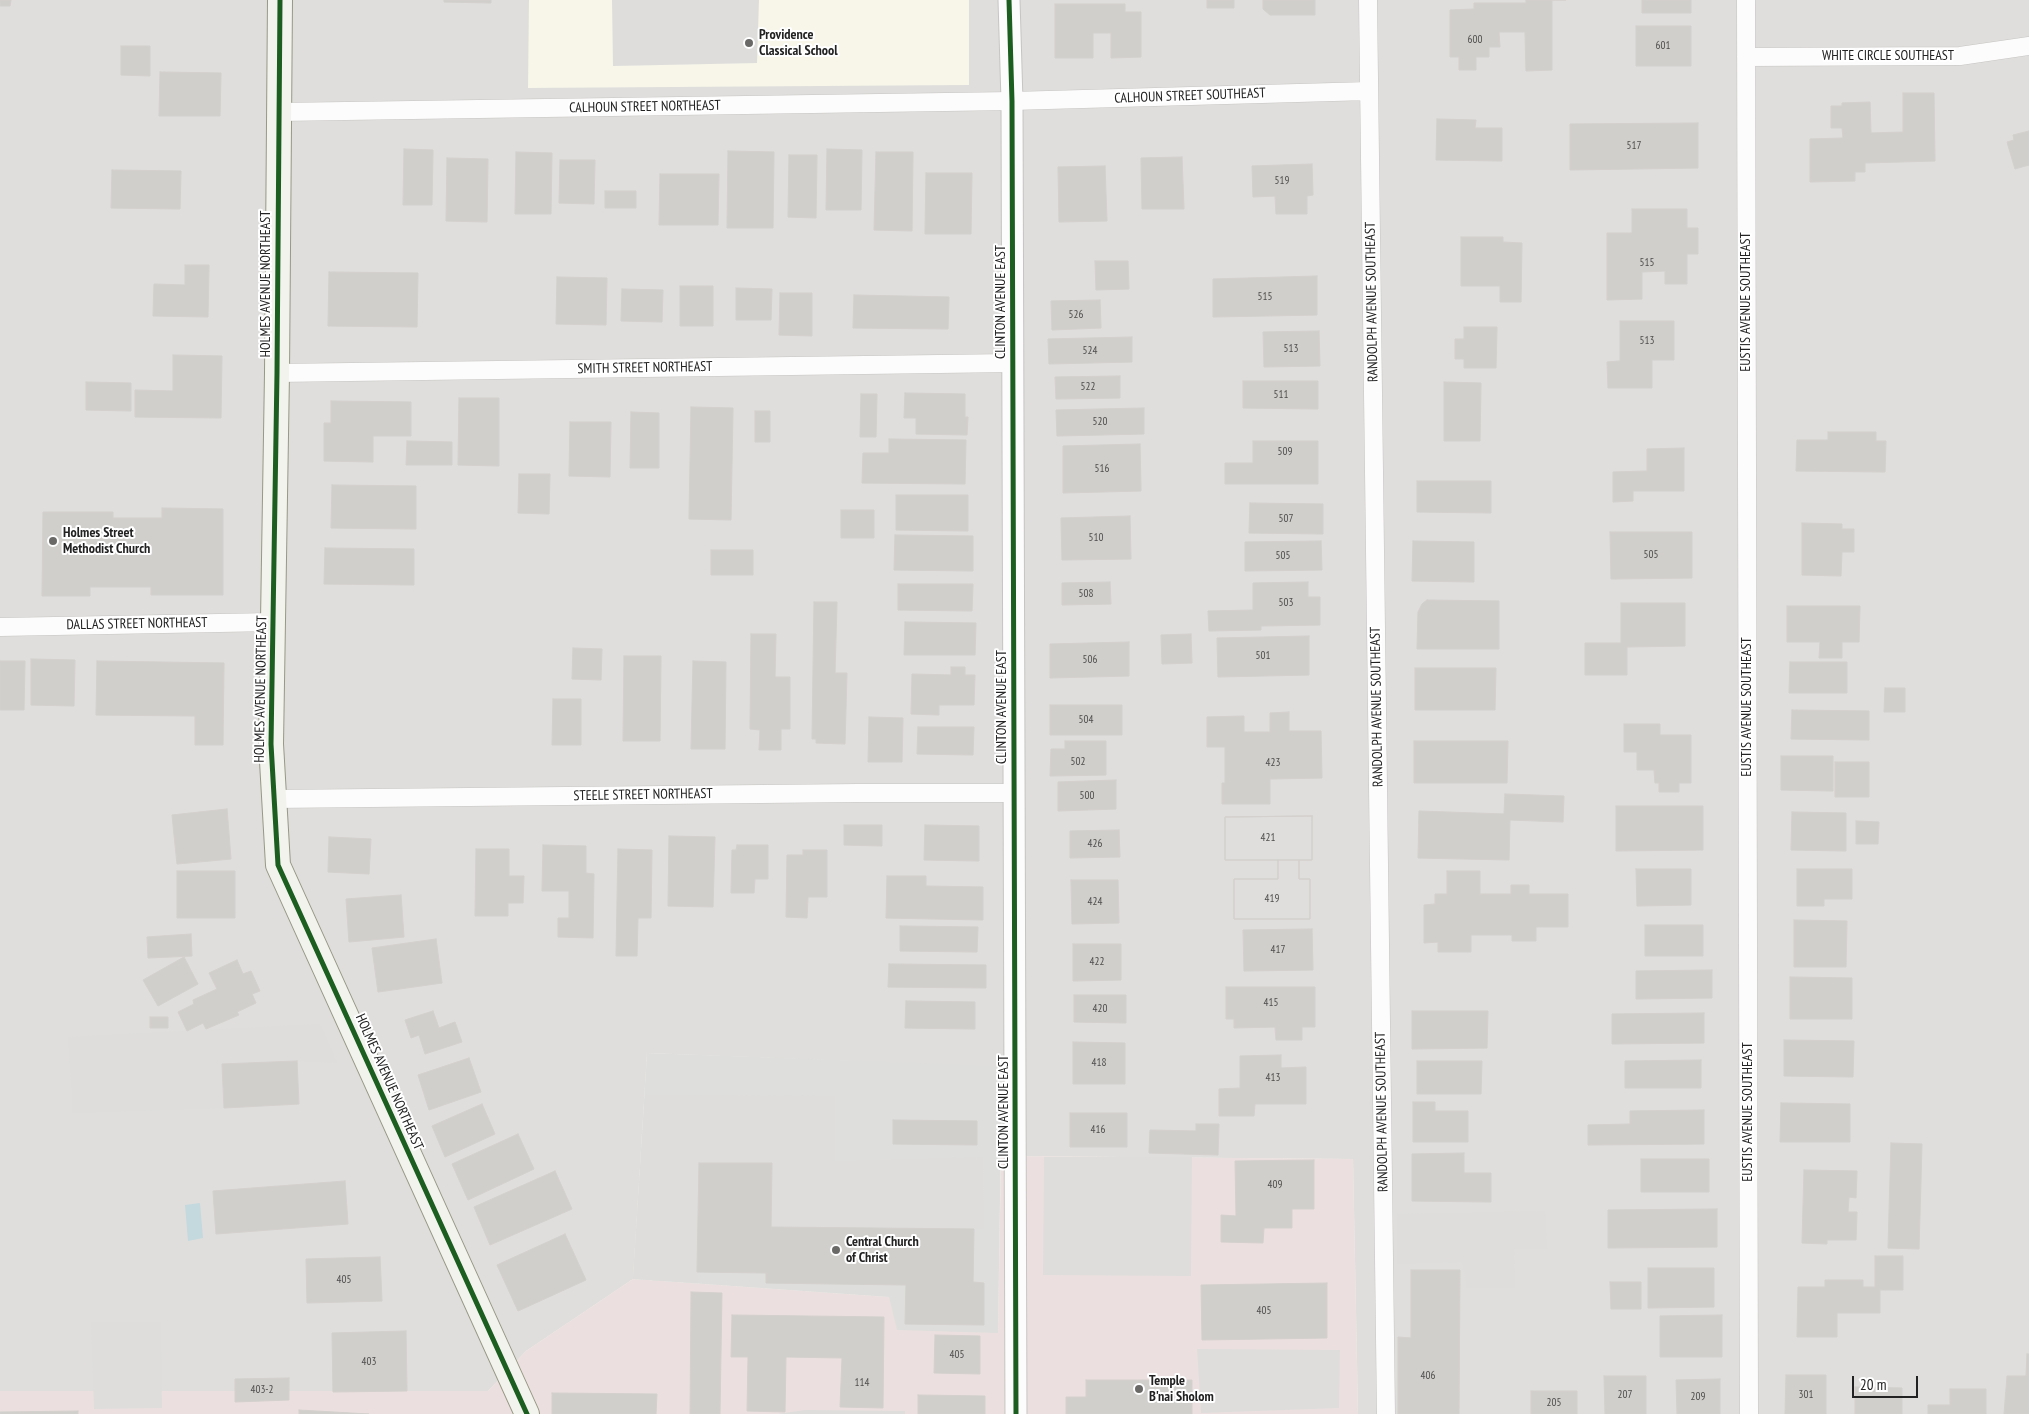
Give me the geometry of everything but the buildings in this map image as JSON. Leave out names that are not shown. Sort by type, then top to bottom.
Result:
[{"type":"main road","name":"HOLMES AVENUE NORTHEAST","points":[[280,0],[277,374],[271,744],[278,865],[527,1414]]},
{"type":"street","name":"CLINTON AVENUE EAST","points":[[1009,0],[1012,101],[1016,1414]]},
{"type":"street","name":"RANDOLPH AVENUE SOUTHEAST","points":[[1368,0],[1386,1414]]},
{"type":"street","name":"EUSTIS AVENUE SOUTHEAST","points":[[1746,0],[1749,1414]]},
{"type":"street","name":"WHITE CIRCLE SOUTHEAST","points":[[1746,57],[1960,56],[2029,46]]},
{"type":"street","name":"CALHOUN STREET SOUTHEAST","points":[[1012,101],[1369,91]]},
{"type":"street","name":"CALHOUN STREET NORTHEAST","points":[[279,112],[1012,101]]},
{"type":"street","name":"SMITH STREET NORTHEAST","points":[[277,374],[1012,363]]},
{"type":"street","name":"DALLAS STREET NORTHEAST","points":[[0,627],[274,622]]},
{"type":"street","name":"STEELE STREET NORTHEAST","points":[[273,799],[860,793],[1014,794]]},
{"type":"shaded area","points":[[0,0],[2029,0],[2029,1414],[1358,1414],[1353,1159],[1001,1156],[1002,1067],[647,1053],[633,1279],[526,1351],[488,1391],[0,1391]]},
{"type":"shaded area","name":"Providence Classical School","points":[[529,0],[969,0],[969,85],[528,88]]},
{"type":"shaded area","points":[[612,0],[759,0],[757,63],[613,66]]},
{"type":"shaded area","points":[[320,1024],[337,1063],[297,1061],[223,1064],[224,1108],[73,1113],[68,1037]]},
{"type":"shaded area","points":[[647,1053],[1002,1066],[998,1333],[897,1330],[889,1297],[633,1279]]},
{"type":"shaded area","points":[[645,1095],[835,1096],[835,1161],[983,1157],[984,1229],[771,1226],[771,1163],[699,1163],[698,1283],[633,1279]]},
{"type":"shaded area","points":[[1001,1156],[1353,1159],[1358,1414],[0,1414],[0,1391],[488,1391],[526,1351],[633,1279],[889,1297],[998,1332]]},
{"type":"shaded area","points":[[1044,1157],[1192,1157],[1191,1276],[1043,1275]]},
{"type":"shaded area","points":[[1545,1211],[1547,1249],[1514,1249],[1515,1288],[1467,1288],[1462,1262],[1397,1264],[1397,1214]]},
{"type":"shaded area","points":[[91,1322],[161,1322],[162,1408],[94,1409]]},
{"type":"shaded area","points":[[1197,1349],[1340,1350],[1339,1408],[1201,1413]]},
{"type":"shaded area","points":[[805,1410],[905,1411],[905,1414],[777,1414]]},
{"type":"water","points":[[200,1203],[203,1238],[188,1241],[185,1205]]},
{"type":"cycle path","points":[[280,0],[277,373],[271,744],[278,865],[527,1414]]},
{"type":"cycle path","points":[[1009,0],[1012,101],[1016,1414]]},
{"type":"place","name":"Providence Classical School","points":[[749,43]]},
{"type":"place","name":"Holmes Street Methodist Church","points":[[53,541]]},
{"type":"place","name":"Central Church of Christ","points":[[836,1250]]},
{"type":"place","name":"Temple B'nai Sholom","points":[[1139,1389]]}]
